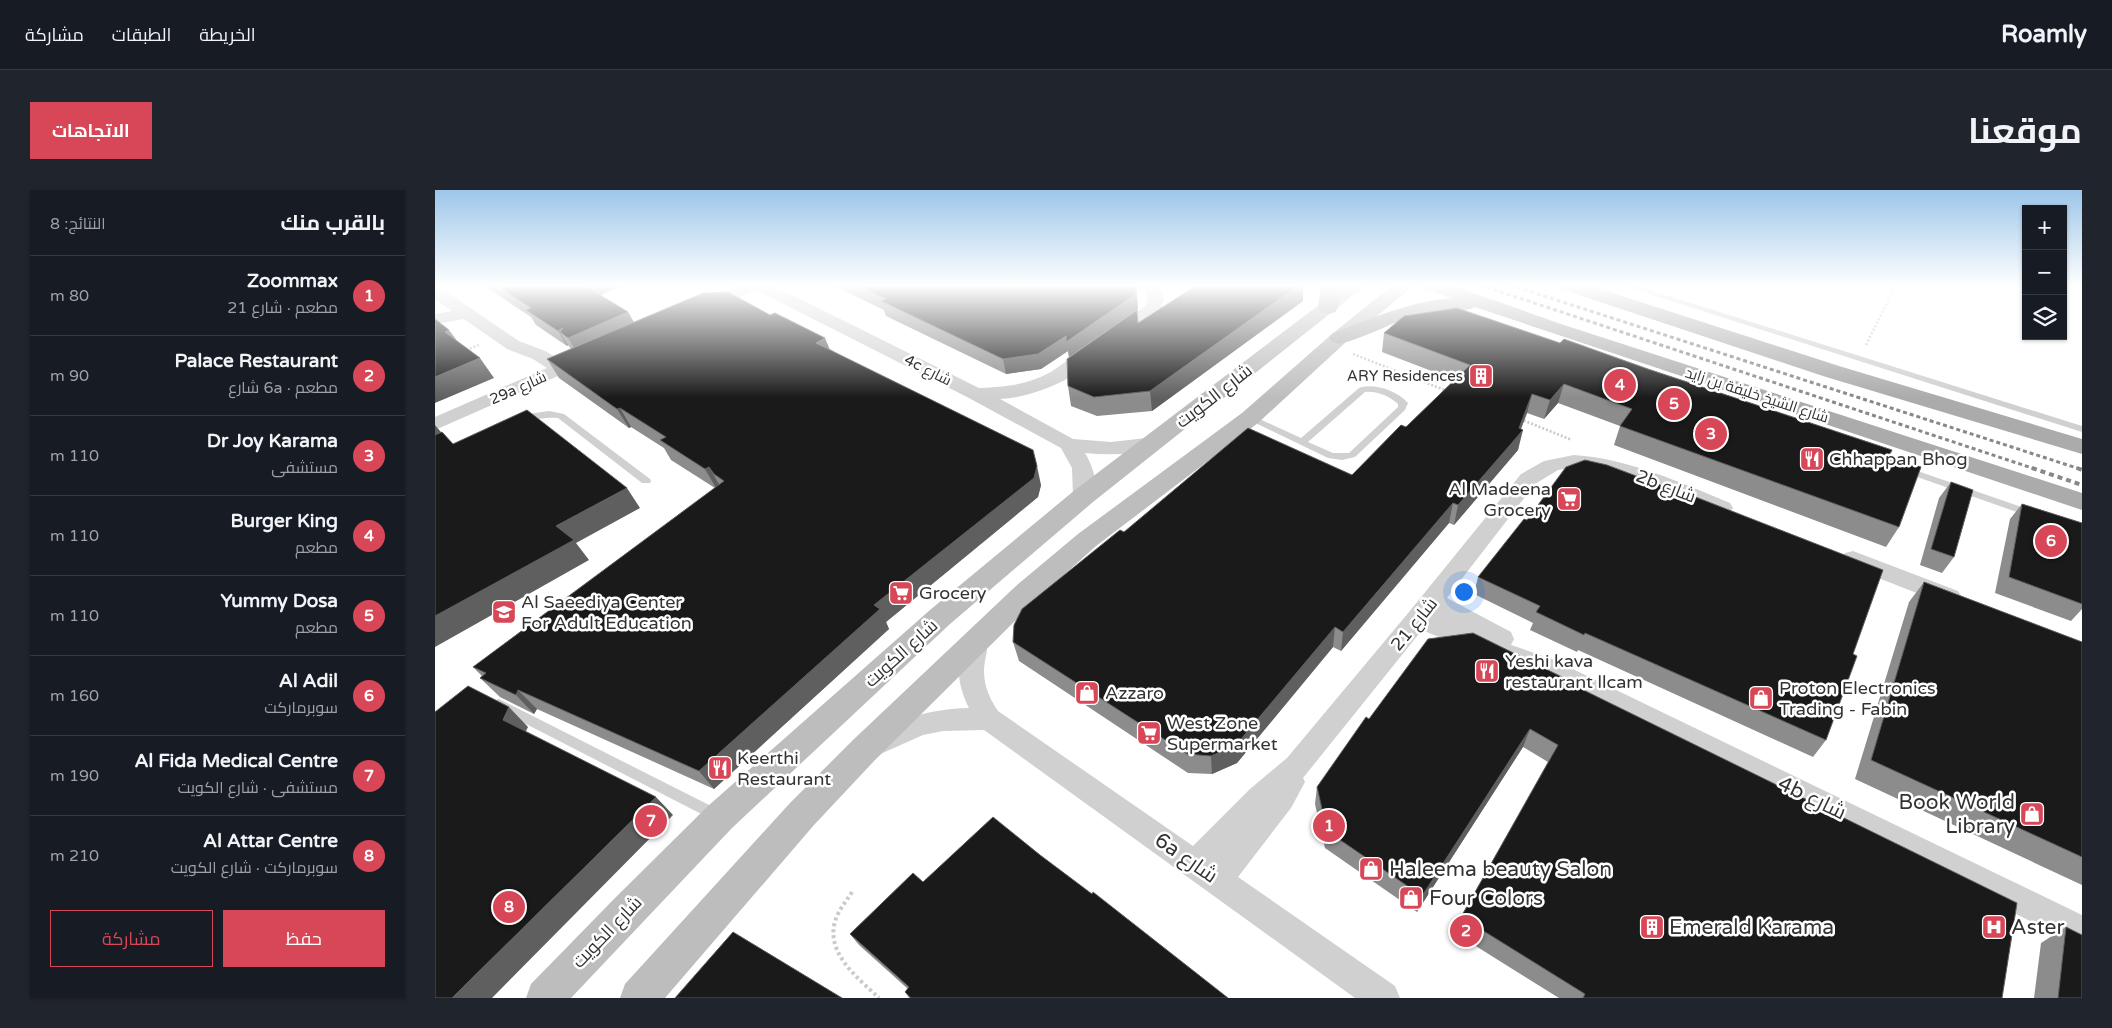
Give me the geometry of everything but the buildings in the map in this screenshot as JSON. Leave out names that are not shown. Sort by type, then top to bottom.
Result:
[{"type":"main road","name":"شارع الكويت","points":[[545,998],[720,817],[940,617],[1084,496],[1155,443],[1308,323]]},
{"type":"main road","points":[[639,998],[765,855],[864,750],[1027,592],[1087,540],[1250,418],[1359,323]]},
{"type":"main road","points":[[1335,342],[1375,323]]},
{"type":"main road","name":"شارع الشيخ خليفة بن زايد","points":[[1539,323],[2082,502]]},
{"type":"main road","points":[[1686,323],[1831,371],[2082,447]]},
{"type":"main road","points":[[1194,411],[1214,410],[1227,419],[1227,426],[1201,454]]},
{"type":"main road","points":[[567,998],[628,910]]},
{"type":"street","points":[[481,323],[507,341],[522,358],[553,372]]},
{"type":"street","name":"4c شارع","points":[[834,323],[976,394],[1068,444],[1120,449],[1155,443]]},
{"type":"street","points":[[976,394],[1011,393],[1028,389],[1058,376],[1133,323]]},
{"type":"street","name":"29a شارع","points":[[435,424],[604,350]]},
{"type":"street","name":"4c شارع","points":[[1068,444],[1077,455],[1083,468],[1085,481],[1084,496]]},
{"type":"street","name":"2b شارع","points":[[1554,464],[1587,462],[1605,464],[1742,516]]},
{"type":"street","name":"شارع 21","points":[[1206,872],[1281,799],[1297,766],[1529,479],[1554,464]]},
{"type":"street","points":[[1834,551],[1972,605]]},
{"type":"street","name":"4b شارع","points":[[1425,610],[1501,652],[1543,666],[2082,931]]},
{"type":"street","name":"6a شارع","points":[[976,640],[970,664],[970,679],[974,693],[989,719],[1382,998]]},
{"type":"street","points":[[864,750],[919,725],[943,720],[989,719]]},
{"type":"lane","points":[[1745,323],[2082,429]]},
{"type":"lane","points":[[1554,328],[1575,346]]},
{"type":"lane","points":[[1250,418],[1331,456],[1347,457],[1401,408],[1403,403],[1398,399],[1375,390],[1362,390],[1302,442]]},
{"type":"lane","points":[[512,422],[535,415],[549,414],[561,416],[646,481]]},
{"type":"lane","points":[[1895,466],[2045,519]]},
{"type":"lane","points":[[489,699],[720,817]]},
{"type":"path","points":[[1866,345],[1877,323]]},
{"type":"path","points":[[459,353],[507,341]]},
{"type":"path","points":[[1335,342],[1450,392]]},
{"type":"path","points":[[1513,417],[1574,441]]},
{"type":"path","points":[[852,892],[836,918],[833,942],[841,960],[879,998]]},
{"type":"railway","points":[[1594,323],[2033,468]]},
{"type":"railway","points":[[1627,323],[2077,468]]},
{"type":"railway","points":[[2033,468],[2082,485]]},
{"type":"railway","points":[[2077,468],[2082,470]]},
{"type":"place","name":"ARY Residences","points":[[1481,376]]},
{"type":"place","name":"Burger King","points":[[1620,385]]},
{"type":"place","name":"Yummy Dosa","points":[[1674,404]]},
{"type":"place","name":"Dr Joy Karama","points":[[1711,434]]},
{"type":"place","name":"Chhappan Bhog","points":[[1812,459]]},
{"type":"place","name":"Al Madeena Grocery","points":[[1569,499]]},
{"type":"place","name":"Al Adil","points":[[2051,541]]},
{"type":"place","name":"Grocery","points":[[901,593]]},
{"type":"place","name":"Al Saeediya Center For Adult Education","points":[[504,612]]},
{"type":"place","name":"Yeshi kava restaurant llcam","points":[[1487,671]]},
{"type":"place","name":"Azzaro","points":[[1087,693]]},
{"type":"place","name":"Proton Electronics Trading - Fabin","points":[[1761,698]]},
{"type":"place","name":"West Zone Supermarket","points":[[1149,733]]},
{"type":"place","name":"Keerthi Restaurant","points":[[720,768]]},
{"type":"place","name":"Book World Library","points":[[2032,814]]},
{"type":"place","name":"Al Fida Medical Centre","points":[[651,821]]},
{"type":"place","name":"Zoommax","points":[[1329,826]]},
{"type":"place","name":"Haleema beauty Salon","points":[[1371,869]]},
{"type":"place","name":"Four Colors","points":[[1411,898]]},
{"type":"place","name":"Al Attar Centre","points":[[509,907]]},
{"type":"place","name":"Emerald Karama","points":[[1652,927]]},
{"type":"place","name":"Aster","points":[[1994,927]]},
{"type":"place","name":"Palace Restaurant","points":[[1466,931]]}]
